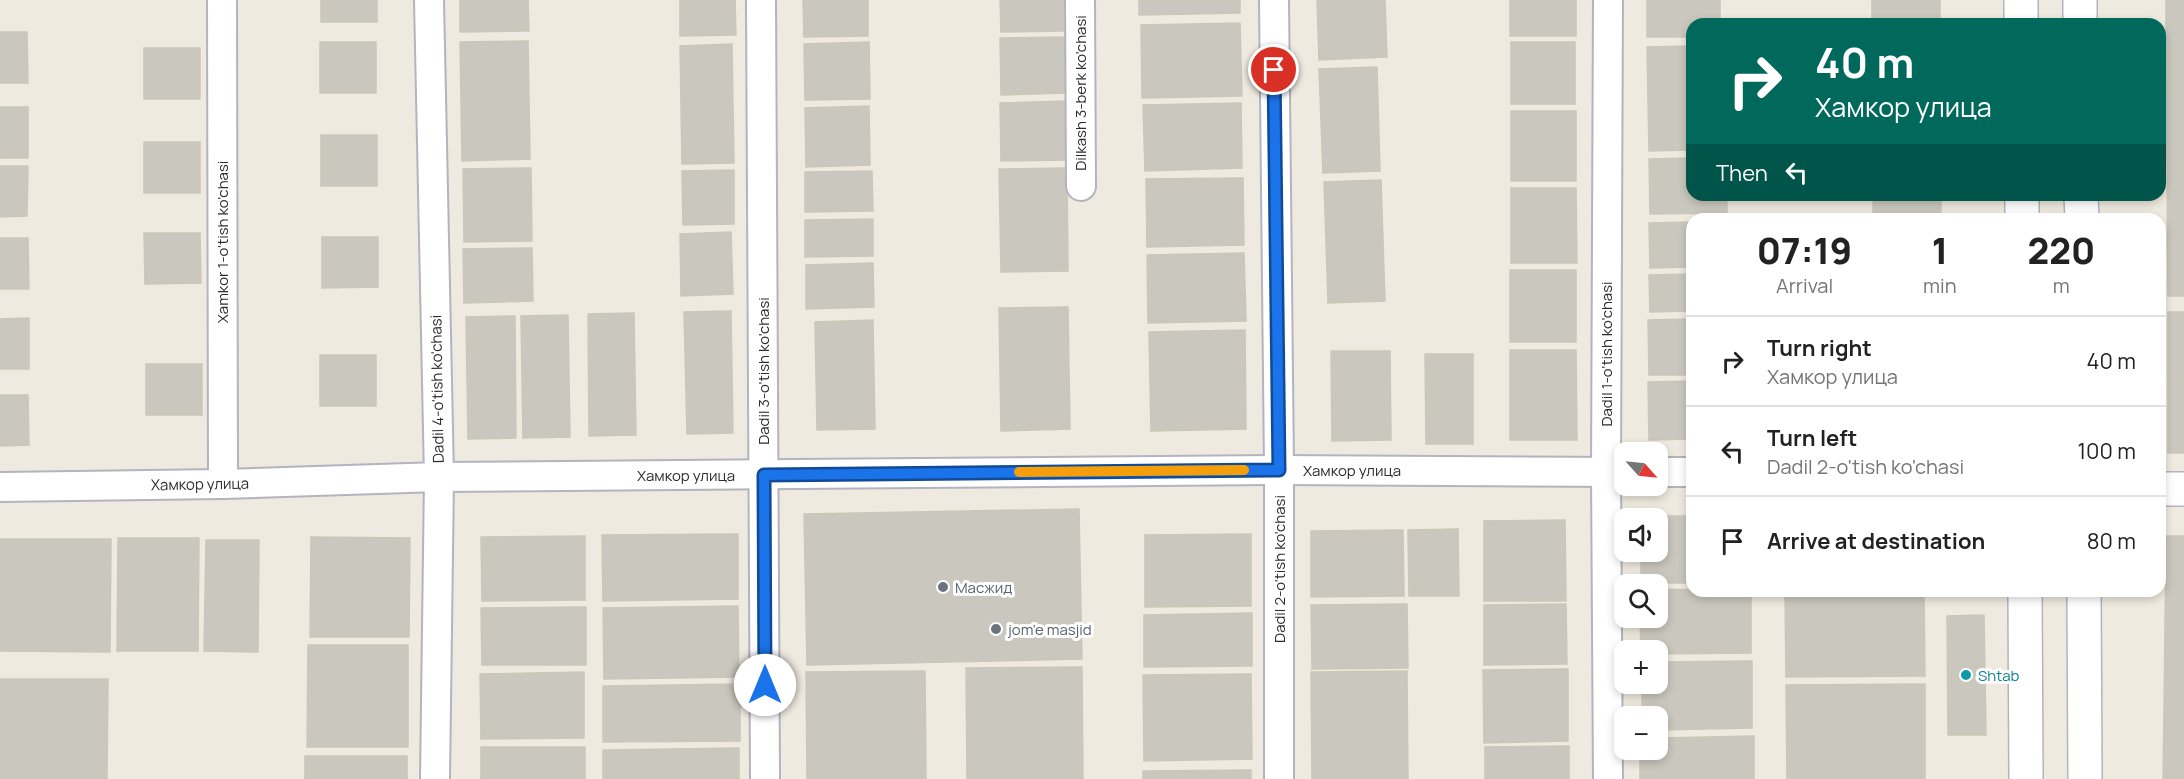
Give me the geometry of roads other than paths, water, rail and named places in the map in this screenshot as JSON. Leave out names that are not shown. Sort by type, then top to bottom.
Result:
[{"type":"main road","points":[[2021,0],[2021,18]]},
{"type":"main road","points":[[2080,0],[2080,18]]},
{"type":"main road","points":[[2166,489],[2184,489]]},
{"type":"main road","points":[[2025,597],[2026,779]]},
{"type":"main road","points":[[2084,597],[2085,779]]},
{"type":"street","name":"Xamkor 1-o'tish ko'chasi","points":[[222,0],[223,484]]},
{"type":"street","name":"Dadil 4-o'tish ko'chasi","points":[[429,0],[439,477],[435,779]]},
{"type":"street","name":"Dadil 3-o'tish ko'chasi","points":[[761,0],[765,779]]},
{"type":"street","name":"Dilkash 3-berk ko'chasi","points":[[1080,0],[1080,186]]},
{"type":"street","name":"Dadil 2-o'tish ko'chasi","points":[[1274,0],[1279,470],[1279,779]]},
{"type":"street","name":"Dadil 1-o'tish ko'chasi","points":[[1608,0],[1615,442]]},
{"type":"street","name":"Хамкор улица","points":[[0,487],[223,484],[439,477],[1279,470],[1614,472]]},
{"type":"street","points":[[1668,472],[1686,472]]},
{"type":"street","name":"Dadil 1-o'tish ko'chasi","points":[[1608,779],[1614,496]]},
{"type":"place","name":"Масжид","points":[[943,587]]},
{"type":"place","name":"jom'e masjid","points":[[996,629]]},
{"type":"place","name":"Shtab","points":[[1966,675]]}]
